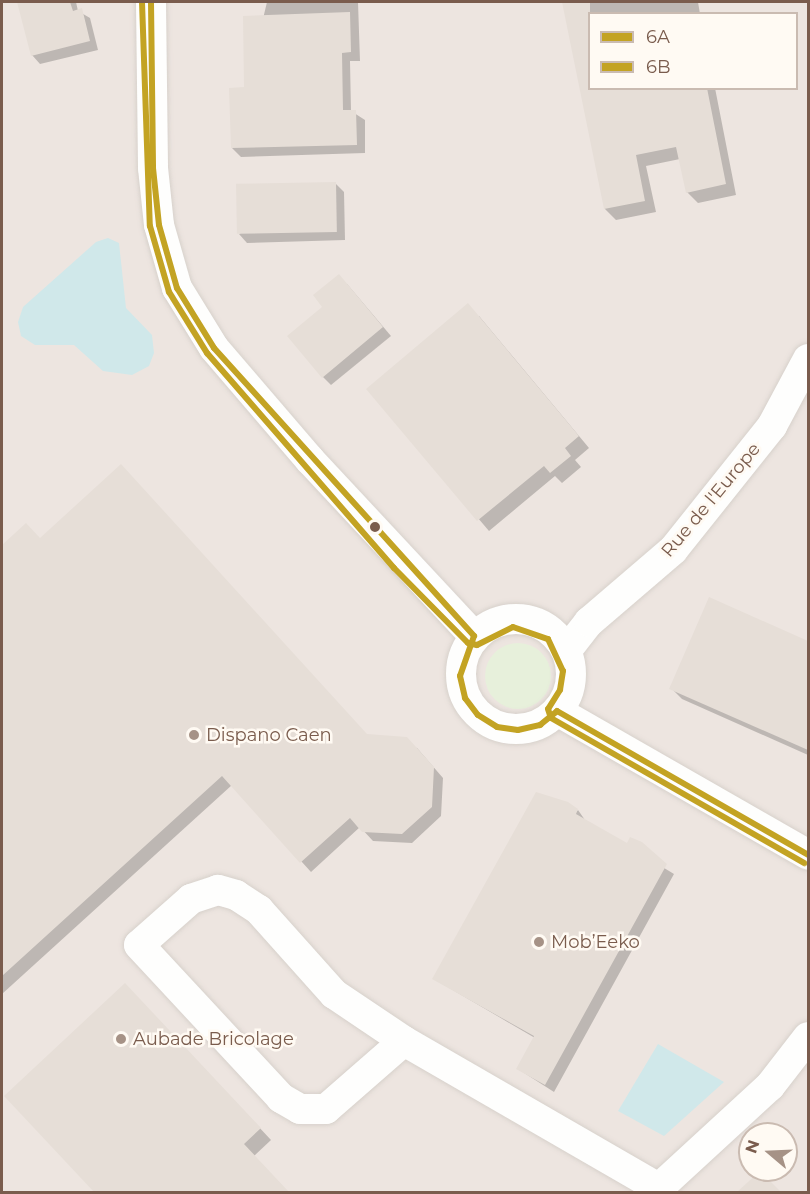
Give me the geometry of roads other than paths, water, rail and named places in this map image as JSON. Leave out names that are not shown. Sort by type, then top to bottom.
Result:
[{"type":"street","points":[[151,2],[153,168],[159,225],[177,288],[214,348],[302,452],[474,636]]},
{"type":"street","name":"Rue de l'Europe","points":[[567,650],[589,622],[673,550],[772,426],[808,359]]},
{"type":"street","points":[[513,618],[535,621],[567,650],[569,693],[557,711],[540,725],[518,730],[478,716],[465,698],[460,676],[474,636],[492,623],[513,618]]},
{"type":"street","points":[[557,711],[808,855]]},
{"type":"street","points":[[404,1041],[326,1109],[300,1108],[281,1098],[139,945],[191,899],[219,890],[236,895],[259,910],[334,994],[404,1041],[659,1188],[770,1086],[808,1037]]},
{"type":"water","points":[[108,238],[119,243],[126,308],[152,335],[154,353],[149,366],[132,375],[103,371],[74,345],[35,345],[21,336],[18,322],[23,307],[96,242]]},
{"type":"water","points":[[658,1044],[724,1082],[664,1136],[618,1111]]},
{"type":"place","name":"Dispano Caen","points":[[194,735]]},
{"type":"place","name":"Mob’Eeko","points":[[539,942]]},
{"type":"place","name":"Aubade Bricolage","points":[[121,1039]]}]
